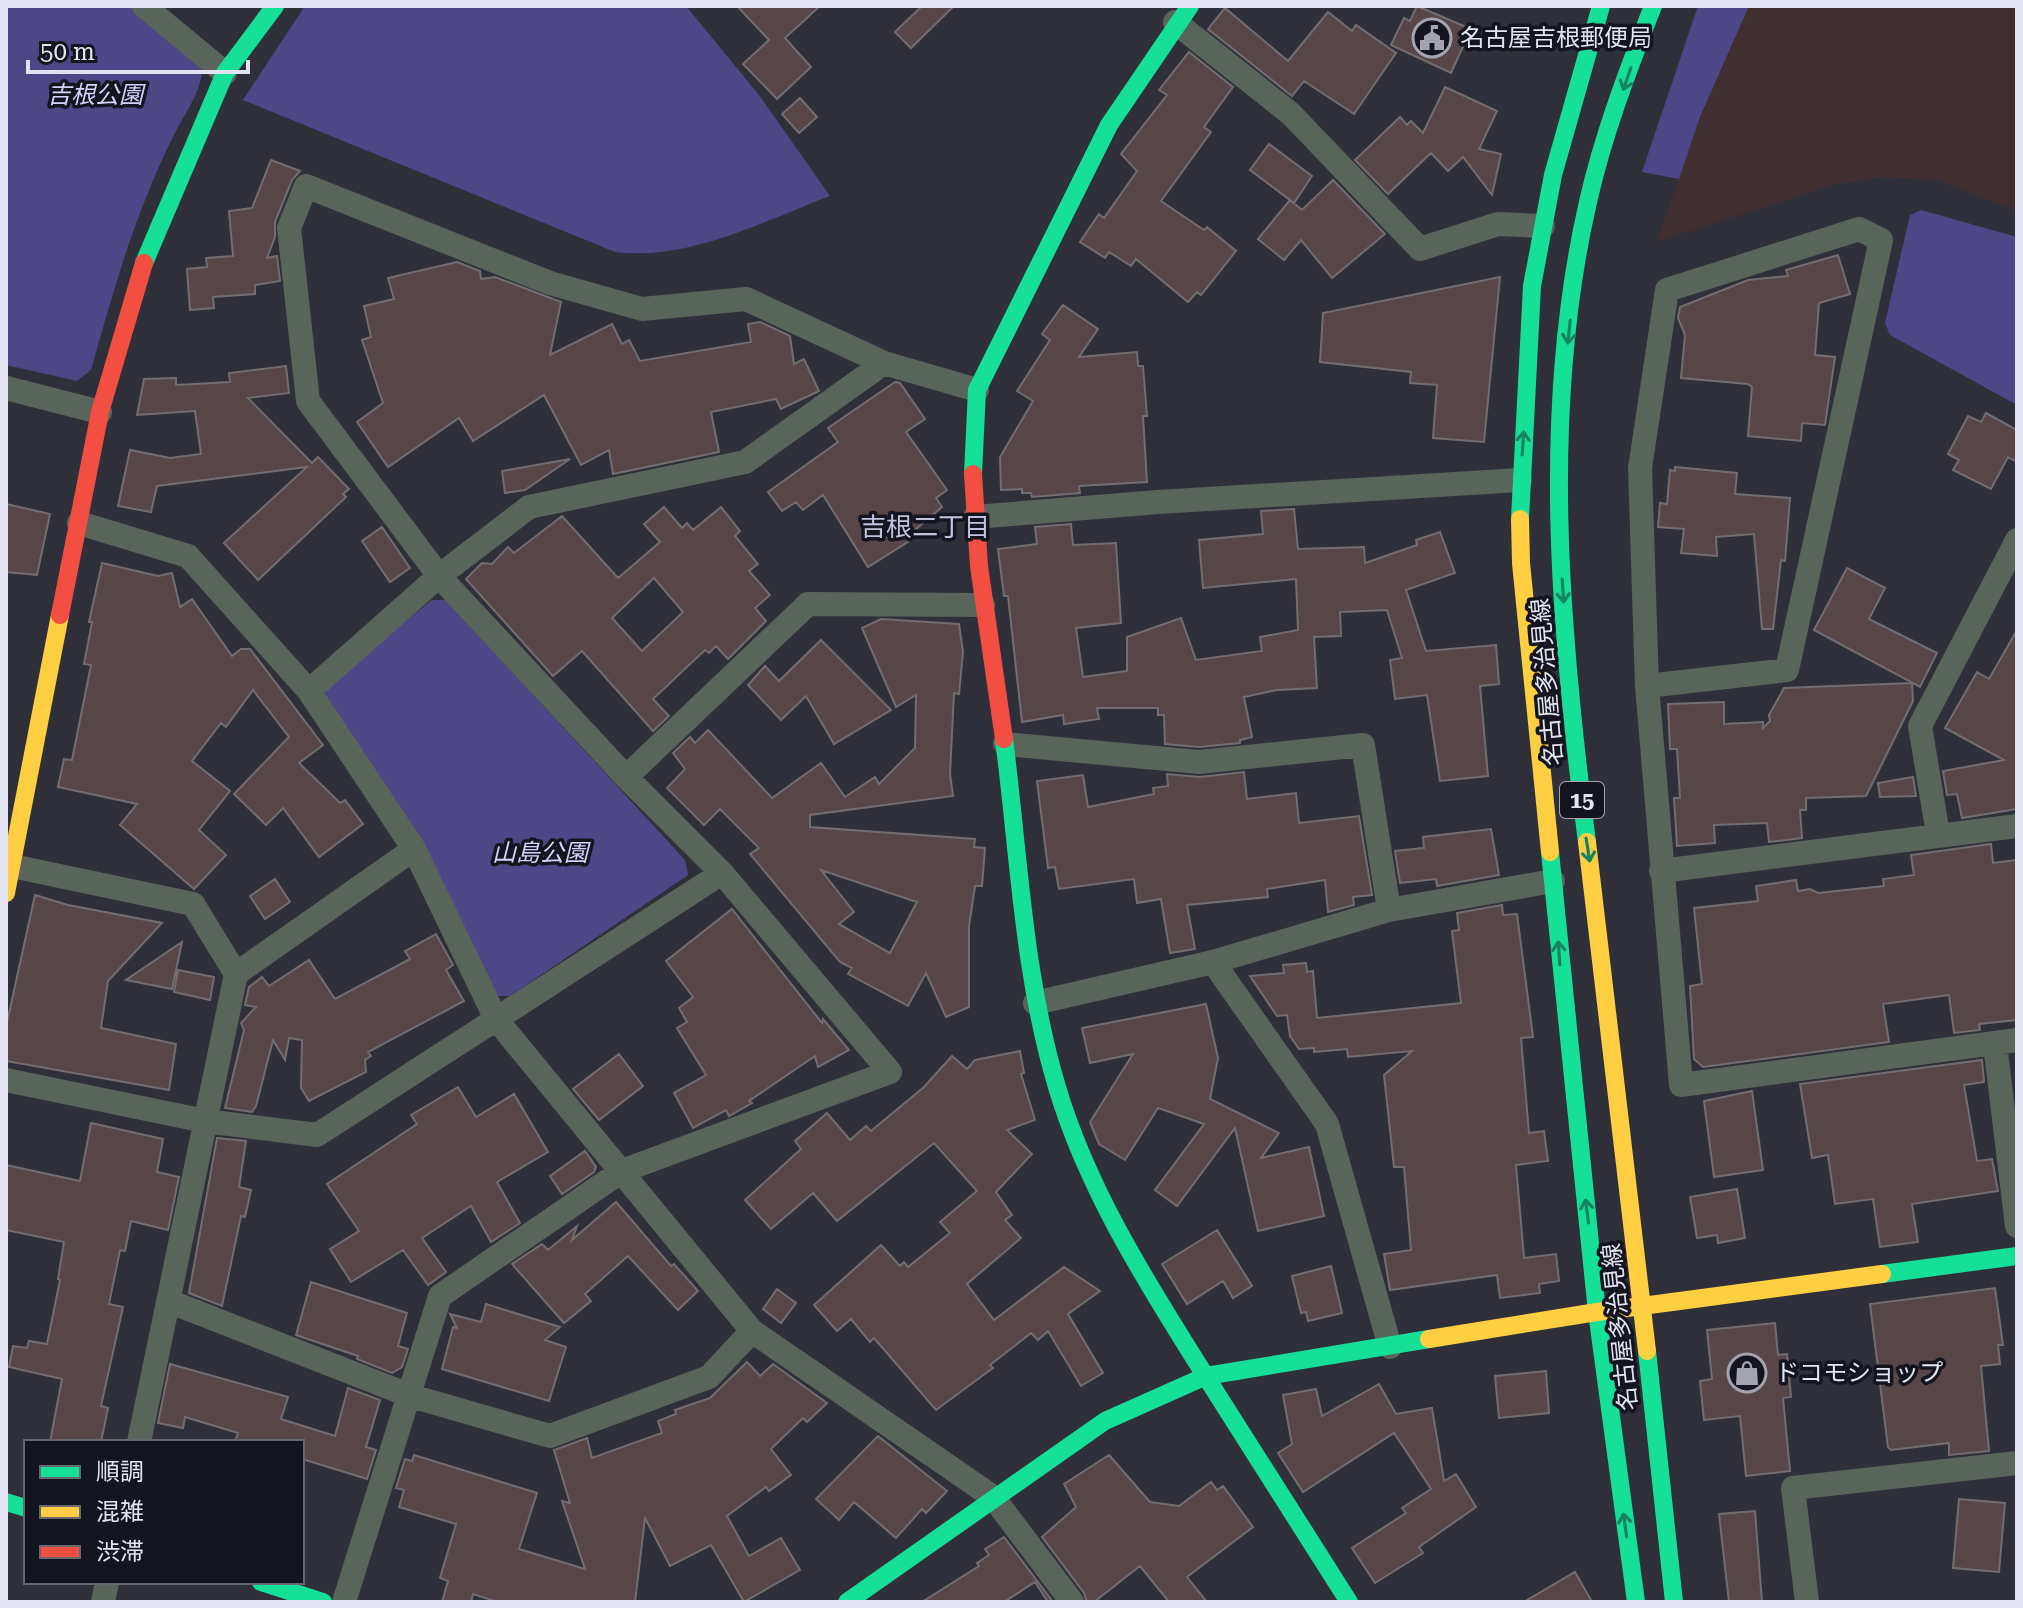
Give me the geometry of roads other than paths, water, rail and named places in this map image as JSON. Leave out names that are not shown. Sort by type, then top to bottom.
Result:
[{"type":"street","points":[[144,6],[225,73]]},
{"type":"street","points":[[6,893],[100,412],[148,250],[225,73],[275,6]]},
{"type":"street","name":"名古屋多治見線","points":[[1601,6],[1557,160],[1532,286],[1520,480],[1521,563],[1597,1312],[1636,1602]]},
{"type":"street","name":"名古屋多治見線","points":[[1653,6],[1604,145],[1581,232],[1558,456],[1559,525],[1575,744],[1627,1156],[1674,1602]]},
{"type":"street","points":[[1349,1602],[1143,1277],[1095,1188],[1057,1088],[1035,1003],[1005,744],[983,605],[972,437],[977,390],[1109,125],[1182,14],[1291,114],[1420,249],[1498,224],[1543,226]]},
{"type":"street","points":[[344,1602],[440,1296],[622,1171],[890,1072],[722,873],[626,777],[439,576],[308,401],[289,228],[306,186],[550,283],[642,309],[746,299],[884,363],[977,390]]},
{"type":"street","points":[[1647,686],[1787,670],[1881,240],[1859,229],[1667,290],[1640,468],[1647,686],[1681,1085],[2006,1042],[2017,1226]]},
{"type":"street","points":[[309,691],[439,576],[529,507],[745,462],[884,363]]},
{"type":"street","points":[[6,388],[100,412]]},
{"type":"street","points":[[975,517],[1520,480]]},
{"type":"street","points":[[79,523],[188,556],[309,691],[414,849],[496,1019],[752,1331],[993,1497],[1072,1602]]},
{"type":"street","points":[[1938,834],[1920,726],[2017,540]]},
{"type":"street","points":[[626,777],[808,604],[983,605]]},
{"type":"street","points":[[1005,744],[1199,762],[1363,745],[1389,910]]},
{"type":"street","points":[[1661,871],[2017,826]]},
{"type":"street","points":[[139,1440],[171,1302],[236,974],[414,849]]},
{"type":"street","points":[[12,866],[193,904],[236,974]]},
{"type":"street","points":[[6,1080],[205,1121],[317,1135],[722,873]]},
{"type":"street","points":[[1035,1003],[1213,962],[1389,910],[1553,881]]},
{"type":"street","points":[[1213,962],[1327,1124],[1390,1347]]},
{"type":"street","points":[[847,1602],[1105,1421],[1206,1376],[1641,1305],[2017,1256]]},
{"type":"street","points":[[171,1302],[411,1396],[550,1436],[709,1377],[752,1331]]},
{"type":"street","points":[[1807,1602],[1793,1488],[2017,1463]]},
{"type":"street","points":[[267,1584],[323,1602]]},
{"type":"place","name":"名古屋吉根郵便局","points":[[1432,38]]},
{"type":"place","name":"ドコモショップ","points":[[1747,1373]]},
{"type":"district","name":"吉根二丁目","points":[[925,527]]},
{"type":"park label","name":"吉根公園","points":[[95,95]]},
{"type":"park label","name":"山島公園","points":[[540,853]]}]
